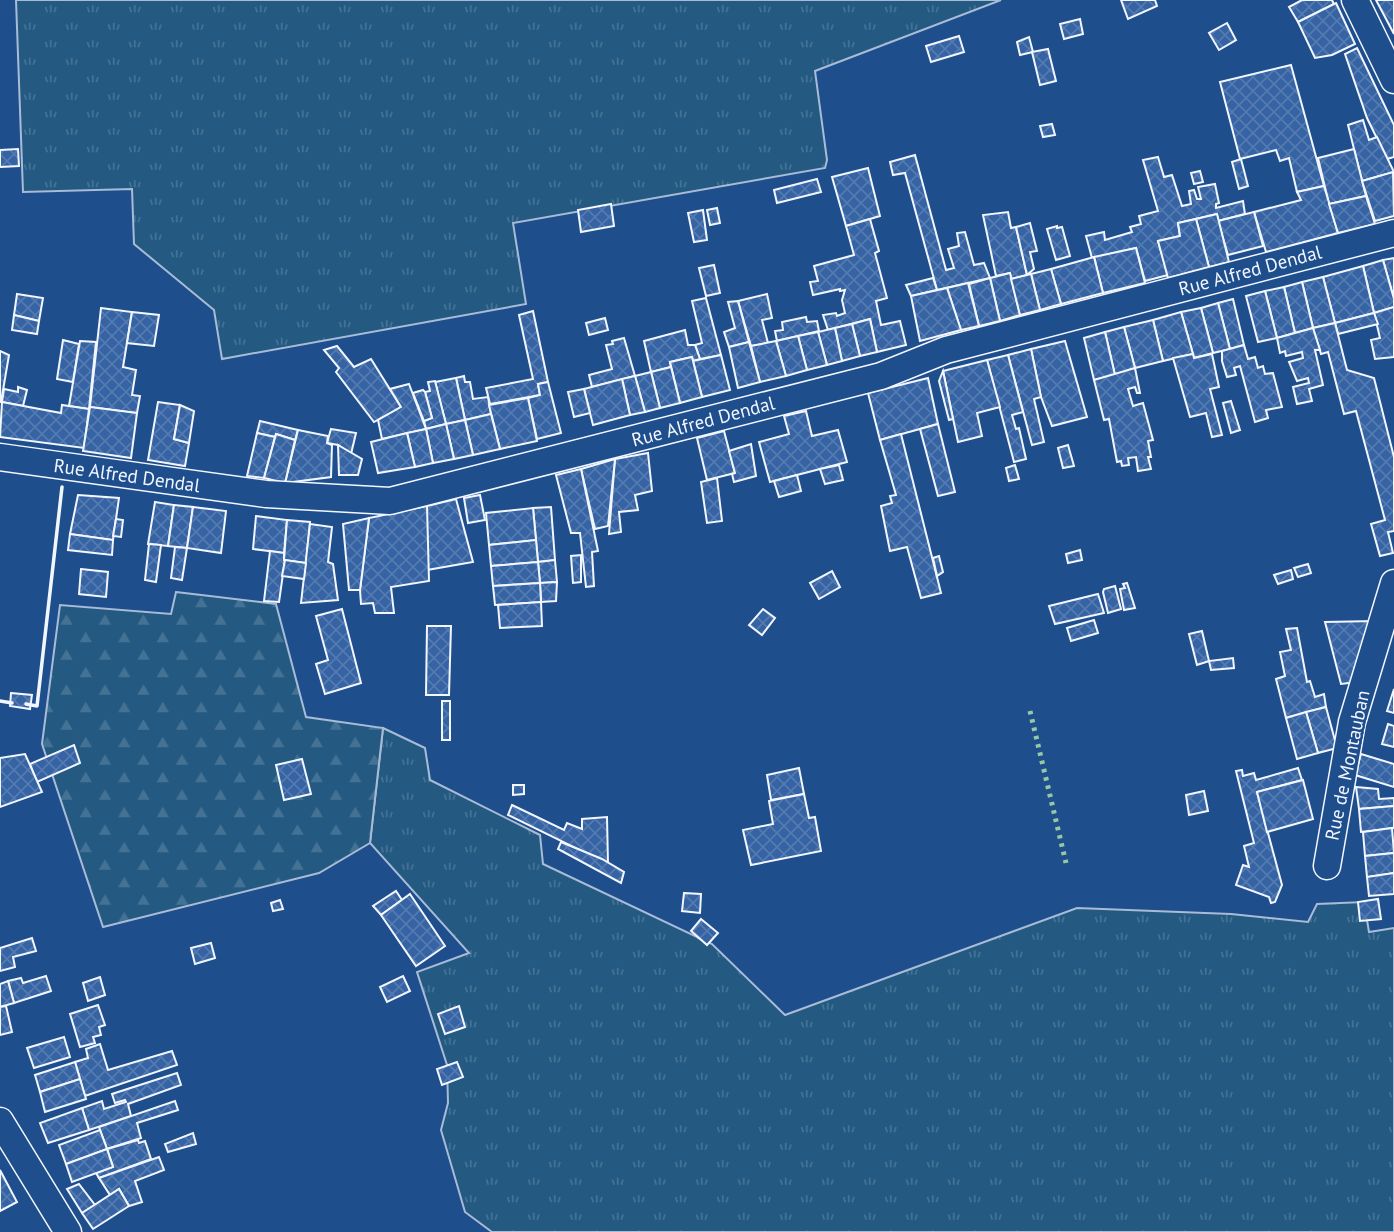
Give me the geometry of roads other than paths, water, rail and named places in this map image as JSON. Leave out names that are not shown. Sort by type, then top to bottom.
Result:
[{"type":"street","points":[[1355,0],[1394,80]]},
{"type":"street","name":"Rue Alfred Dendal","points":[[0,457],[266,494],[395,500],[881,376],[946,350],[1394,233]]},
{"type":"street","name":"Rue de Montauban","points":[[1327,866],[1352,722],[1394,583]]},
{"type":"street","points":[[0,1121],[68,1232]]}]
